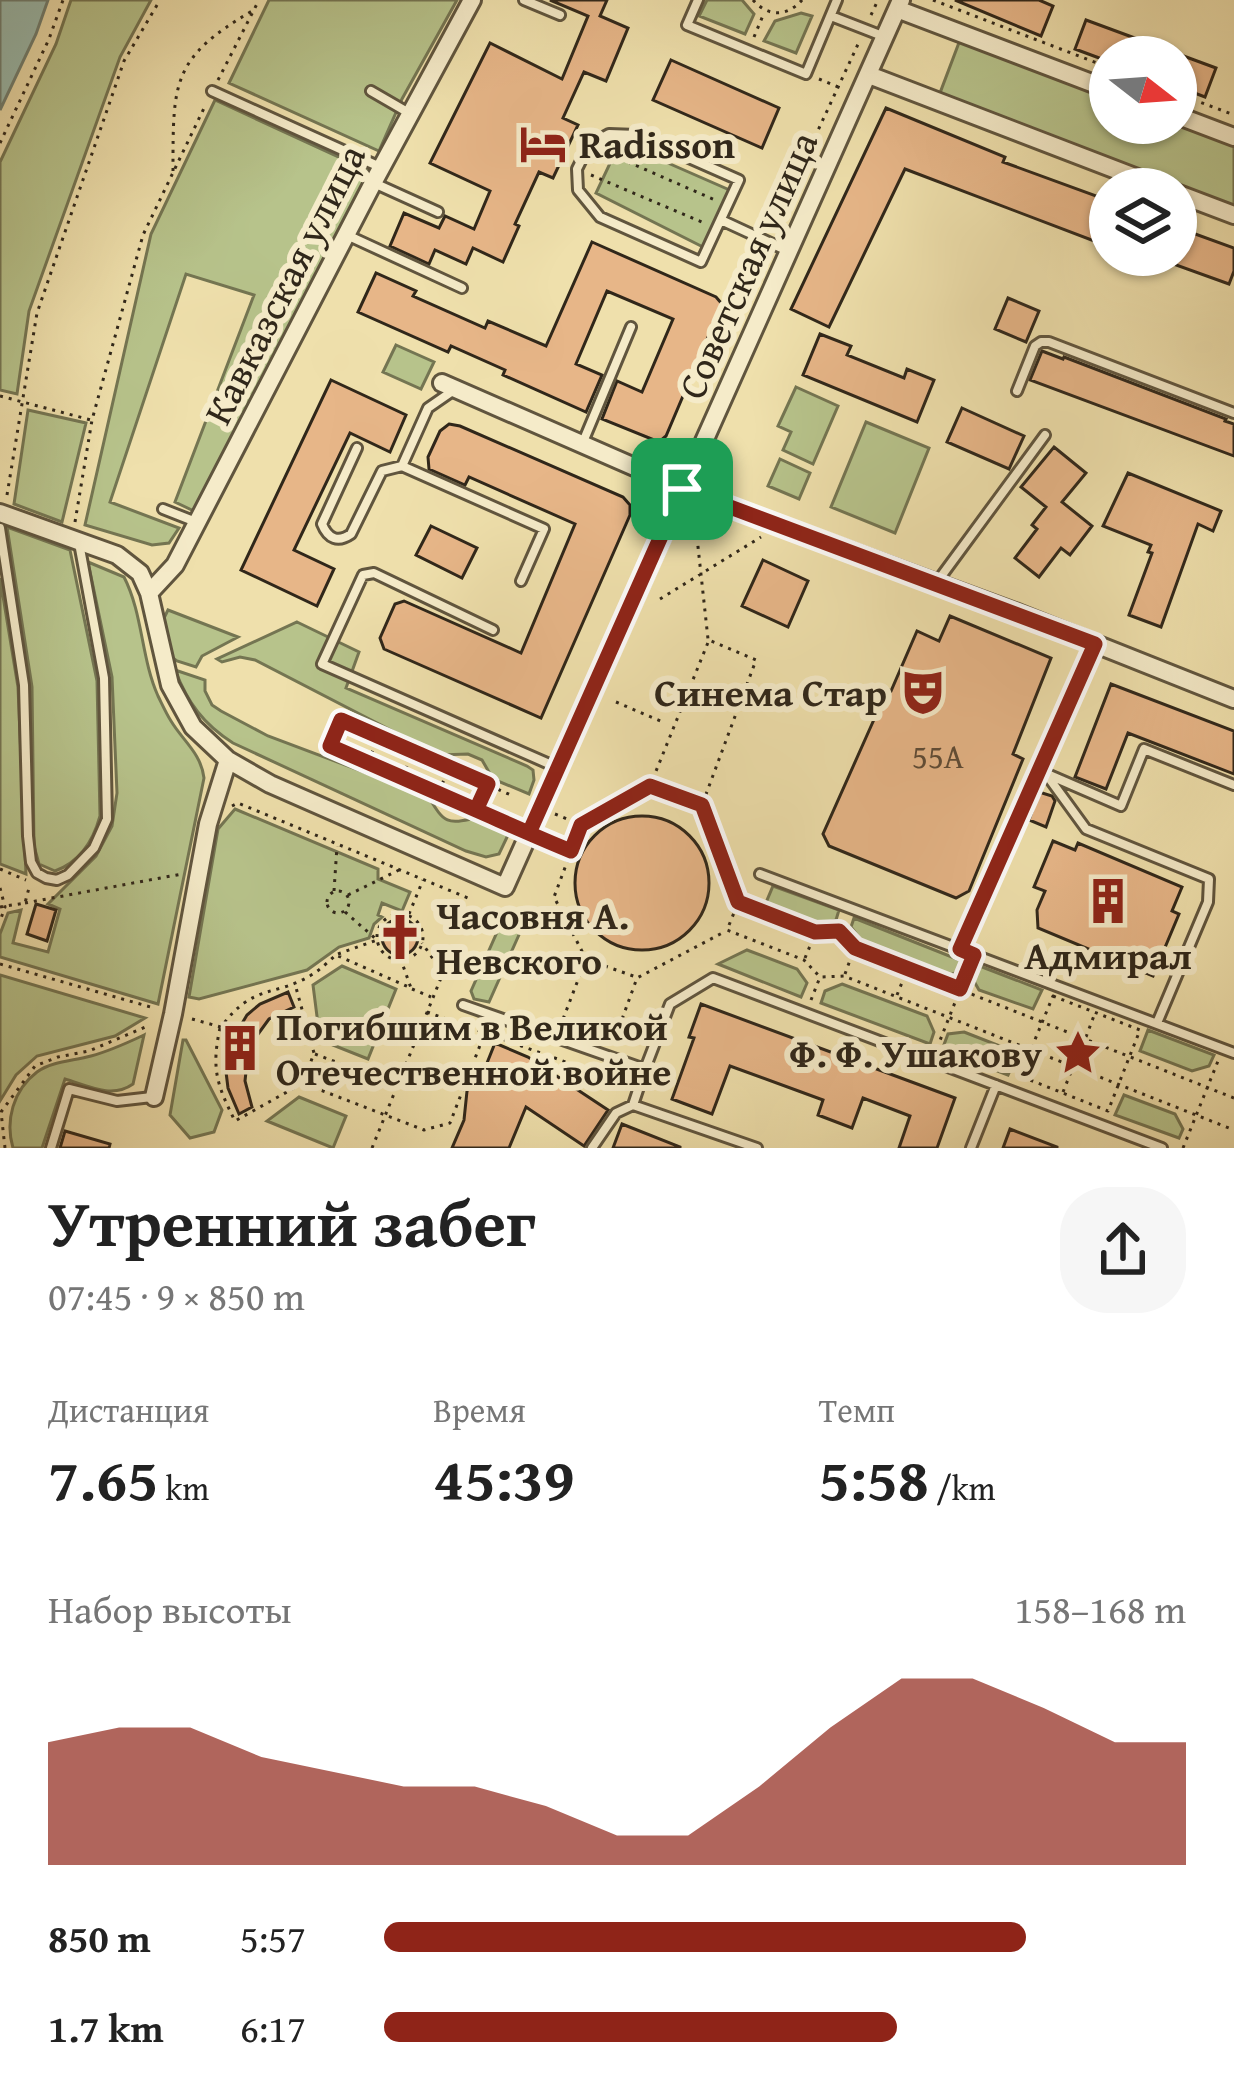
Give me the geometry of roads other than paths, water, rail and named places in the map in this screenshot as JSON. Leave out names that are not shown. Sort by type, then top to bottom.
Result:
[{"type":"street","name":"Кавказская улица","points":[[148,593],[176,566],[472,0]]},
{"type":"street","name":"Советская улица","points":[[228,760],[270,784],[505,886],[899,4]]},
{"type":"street","points":[[899,4],[1089,81]]},
{"type":"street","points":[[869,74],[1112,168]]},
{"type":"street","points":[[1197,123],[1234,137]]},
{"type":"street","points":[[1197,201],[1234,215]]},
{"type":"street","points":[[449,386],[682,489],[1234,699]]},
{"type":"street","points":[[1,519],[79,541],[129,562],[140,573],[170,686],[193,727],[228,760],[208,824],[154,1097]]},
{"type":"lane","points":[[524,0],[560,15]]},
{"type":"lane","points":[[698,0],[687,25],[806,74],[838,0]]},
{"type":"lane","points":[[831,16],[885,37]]},
{"type":"lane","points":[[371,91],[410,113]]},
{"type":"lane","points":[[212,92],[377,175],[439,212]]},
{"type":"lane","points":[[609,134],[637,135],[740,180],[719,224],[701,262],[600,217],[578,190],[577,170],[589,146],[609,134]]},
{"type":"lane","points":[[719,224],[789,252]]},
{"type":"lane","points":[[346,235],[462,288]]},
{"type":"lane","points":[[581,445],[631,327]]},
{"type":"lane","points":[[1017,391],[1041,341],[1234,412]]},
{"type":"lane","points":[[402,466],[428,408],[449,386]]},
{"type":"lane","points":[[937,584],[1045,435]]},
{"type":"lane","points":[[357,448],[322,524],[326,534],[344,539],[351,534],[382,471],[402,466],[544,529],[521,581]]},
{"type":"lane","points":[[163,509],[198,522]]},
{"type":"lane","points":[[1,519],[24,685],[31,862],[37,873],[57,880],[94,848],[107,819],[104,678],[79,541]]},
{"type":"lane","points":[[493,630],[374,573],[363,574],[322,664],[558,768]]},
{"type":"lane","points":[[960,949],[1095,644]]},
{"type":"lane","points":[[1046,774],[1121,806],[1144,748],[1234,785]]},
{"type":"lane","points":[[1046,753],[1046,774],[1086,829],[1209,879],[1208,902],[1156,1024]]},
{"type":"lane","points":[[760,874],[1234,1053]]},
{"type":"lane","points":[[633,1105],[670,1004],[713,978],[1162,1148]]},
{"type":"lane","points":[[463,1005],[645,1069]]},
{"type":"lane","points":[[971,1148],[996,1085]]},
{"type":"lane","points":[[51,1148],[69,1089],[117,1101],[154,1097]]},
{"type":"lane","points":[[592,1148],[616,1112],[633,1105],[757,1148]]},
{"type":"place","name":"Radisson","points":[[543,144]]},
{"type":"place","name":"Синема Стар","points":[[923,692]]},
{"type":"place","name":"Адмирал","points":[[1108,901]]},
{"type":"place","name":"Часовня А. Невского","points":[[400,937]]},
{"type":"place","name":"Погибшим в Великой Отечественной войне","points":[[240,1048]]},
{"type":"place","name":"Ф. Ф. Ушакову","points":[[1078,1053]]}]
